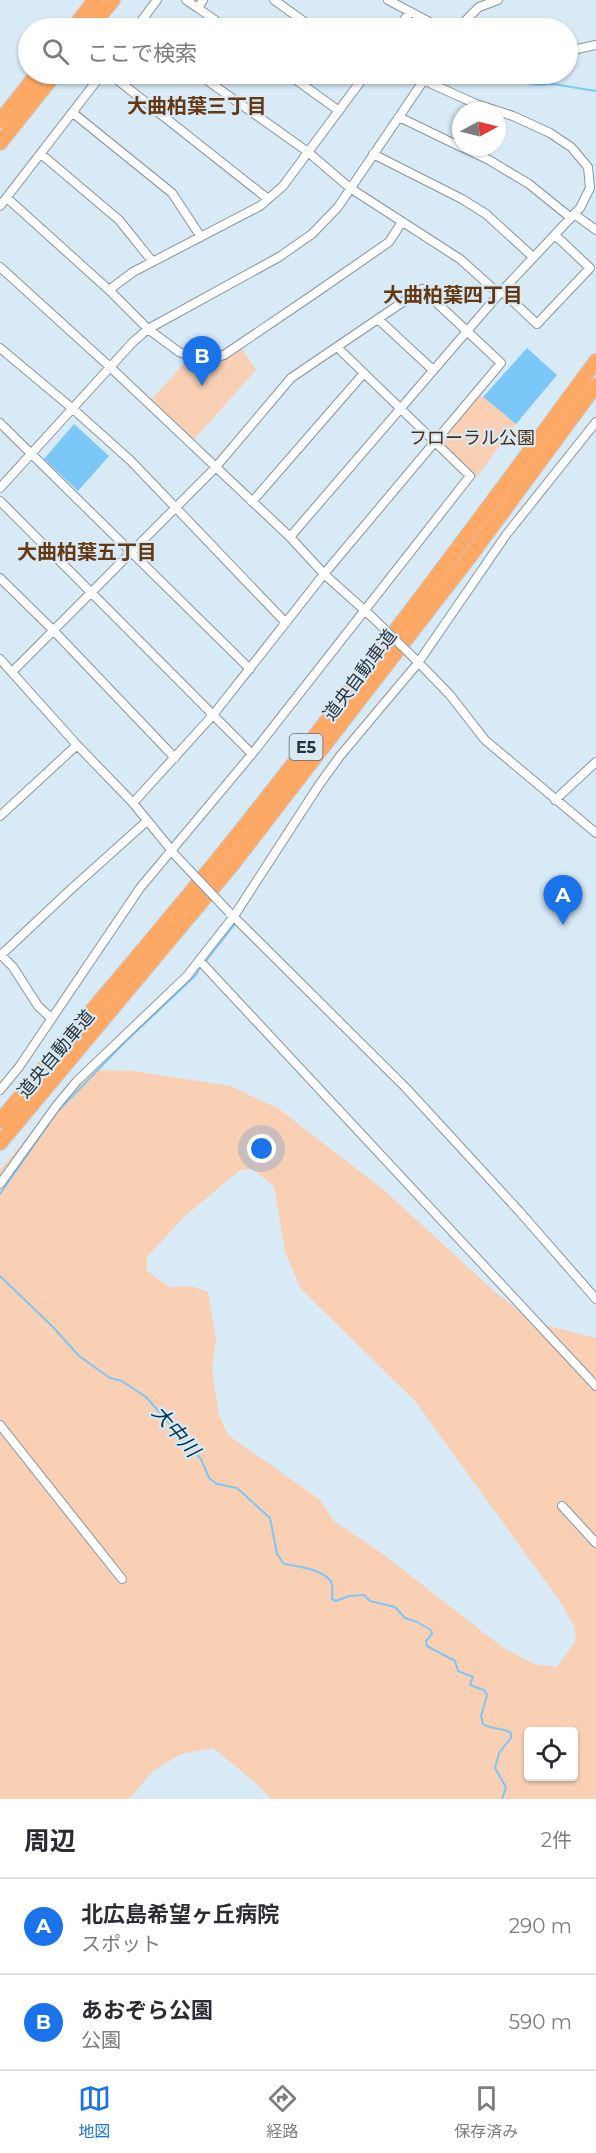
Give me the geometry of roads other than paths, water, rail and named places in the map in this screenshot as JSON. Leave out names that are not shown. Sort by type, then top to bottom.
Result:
[{"type":"highway","points":[[81,18],[95,0]]},
{"type":"highway","points":[[98,18],[113,0]]},
{"type":"highway","points":[[0,121],[29,84]]},
{"type":"highway","points":[[0,143],[47,84]]},
{"type":"highway","name":"道央自動車道","points":[[0,1121],[147,947],[263,802],[452,556],[596,361]]},
{"type":"highway","name":"道央自動車道","points":[[0,1143],[239,856],[471,555],[596,385]]},
{"type":"street","points":[[144,18],[158,0]]},
{"type":"street","points":[[186,0],[212,18]]},
{"type":"street","points":[[198,8],[204,0]]},
{"type":"street","points":[[274,0],[300,18]]},
{"type":"street","points":[[388,0],[422,18]]},
{"type":"street","points":[[468,18],[479,7],[498,0]]},
{"type":"street","points":[[406,18],[410,12]]},
{"type":"street","points":[[578,49],[596,45]]},
{"type":"street","points":[[0,206],[95,84]]},
{"type":"street","points":[[123,84],[268,199]]},
{"type":"street","points":[[212,84],[308,152],[350,188],[460,259],[537,324],[590,268],[555,235]]},
{"type":"street","points":[[302,84],[339,111]]},
{"type":"street","points":[[109,290],[152,261],[260,206],[283,186],[359,84]]},
{"type":"street","points":[[0,488],[110,367],[148,329],[279,257],[312,234],[338,207],[420,84]]},
{"type":"street","points":[[290,537],[500,292],[580,208],[590,188],[588,167],[571,147],[550,133],[513,116],[476,104],[438,84]]},
{"type":"street","points":[[73,113],[172,193],[201,237]]},
{"type":"street","points":[[399,117],[452,143]]},
{"type":"street","points":[[41,154],[119,220],[152,261]]},
{"type":"street","points":[[373,154],[462,199],[486,214],[534,257]]},
{"type":"street","points":[[480,156],[529,184],[572,216],[596,230]]},
{"type":"street","points":[[6,198],[109,290],[148,329],[178,352],[202,360],[224,355],[389,242],[402,222]]},
{"type":"street","points":[[0,267],[290,537],[324,574],[372,617],[450,695],[485,740],[596,833]]},
{"type":"street","points":[[12,672],[215,468],[291,378],[422,289],[501,363],[324,574],[213,715],[133,803]]},
{"type":"street","points":[[378,319],[433,370]]},
{"type":"street","points":[[0,1090],[19,1067],[140,888],[252,754],[470,476],[337,347]]},
{"type":"street","points":[[0,348],[131,461],[286,623]]},
{"type":"street","points":[[252,502],[364,374]]},
{"type":"street","points":[[0,1184],[57,1105],[77,1082],[200,961],[340,756],[416,661],[506,535],[596,422]]},
{"type":"street","points":[[0,423],[250,669]]},
{"type":"street","points":[[0,501],[252,754]]},
{"type":"street","points":[[0,578],[175,758]]},
{"type":"street","points":[[0,659],[133,803],[172,852],[406,1088],[596,1299]]},
{"type":"street","points":[[0,816],[77,745]]},
{"type":"street","points":[[555,800],[596,762]]},
{"type":"street","points":[[51,1018],[38,1006],[13,967],[1,954],[147,822]]},
{"type":"street","points":[[200,961],[596,1386]]},
{"type":"street","points":[[0,1425],[122,1579]]},
{"type":"street","points":[[562,1506],[596,1543]]},
{"type":"water","points":[[527,348],[557,375],[516,424],[483,397]]},
{"type":"water","points":[[74,424],[109,456],[78,491],[44,459]]},
{"type":"waterway","points":[[532,84],[553,84]]},
{"type":"waterway","points":[[553,84],[596,91]]},
{"type":"waterway","name":"大中川","points":[[205,962],[235,924]]},
{"type":"waterway","name":"大中川","points":[[0,1194],[57,1112],[125,1042],[196,975],[201,966]]},
{"type":"waterway","name":"大中川","points":[[0,1276],[53,1327],[79,1356],[110,1378],[122,1381],[146,1397],[201,1459],[209,1478],[217,1484],[237,1488],[270,1518],[277,1554],[284,1564],[324,1575],[332,1584],[332,1599],[336,1601],[349,1596],[364,1595],[370,1601],[395,1607],[405,1618],[431,1630],[432,1634],[426,1641],[427,1646],[455,1661],[458,1671],[473,1677],[470,1685],[484,1690],[487,1695],[481,1716],[483,1724],[511,1733],[511,1738],[499,1753],[495,1768],[506,1787],[502,1799]]},
{"type":"place","name":"あおぞら公園","points":[[202,386]]},
{"type":"place","name":"北広島希望ヶ丘病院","points":[[563,925]]},
{"type":"district","name":"大曲柏葉三丁目","points":[[197,106]]},
{"type":"district","name":"大曲柏葉四丁目","points":[[453,295]]},
{"type":"district","name":"大曲柏葉五丁目","points":[[87,552]]},
{"type":"park label","name":"フローラル公園","points":[[472,438]]}]
